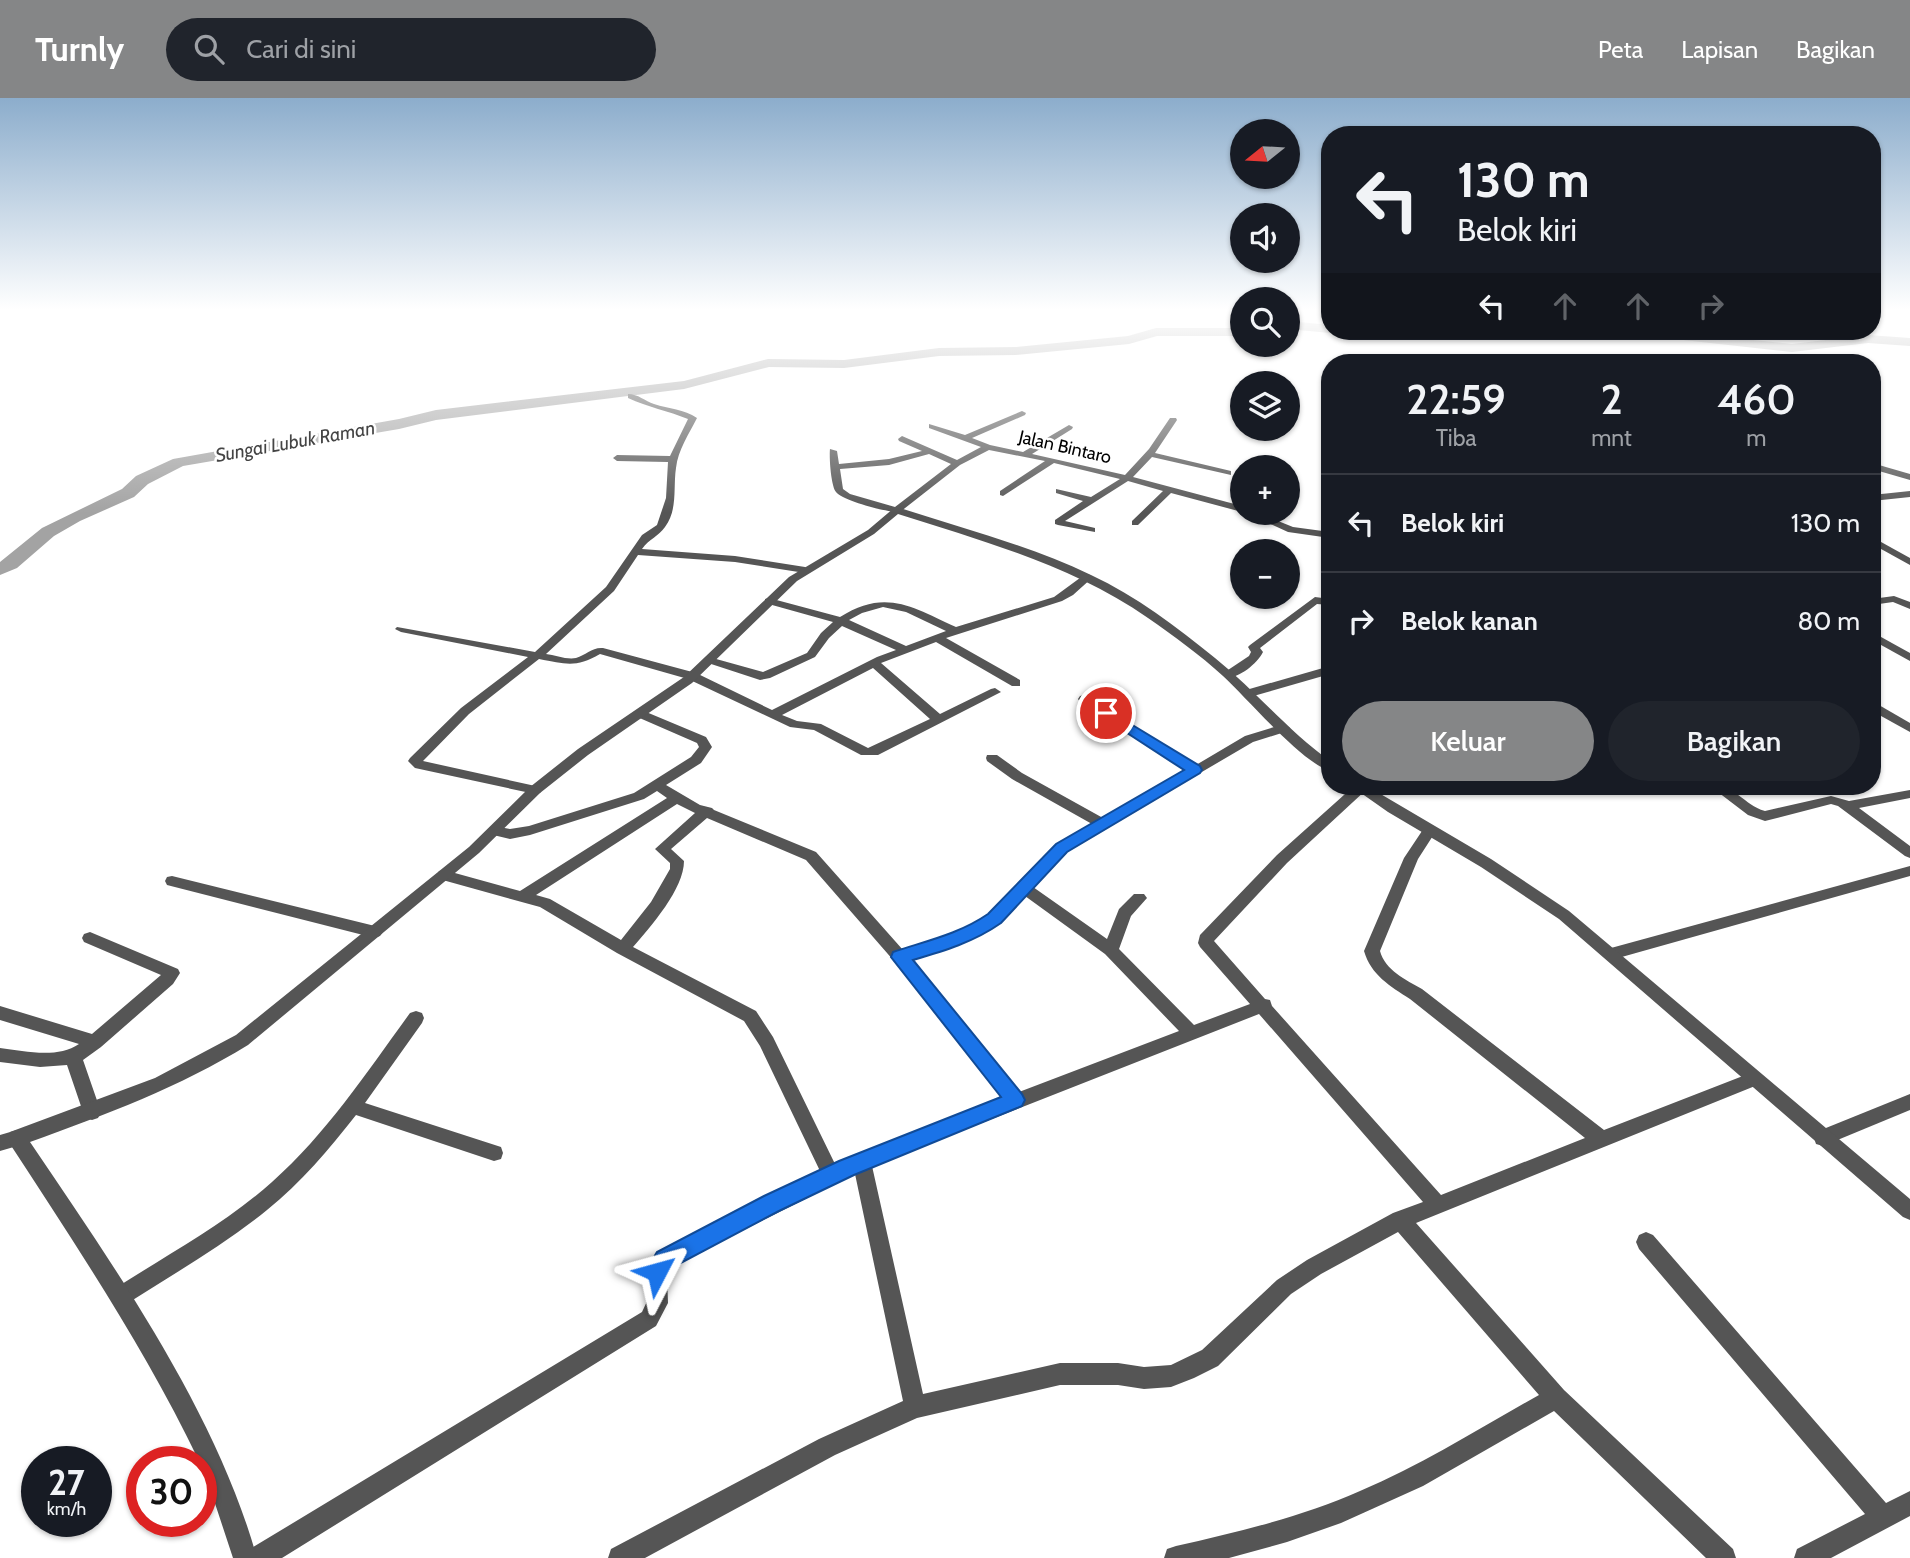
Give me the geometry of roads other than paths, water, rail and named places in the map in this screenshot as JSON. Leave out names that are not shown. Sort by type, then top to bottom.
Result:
[{"type":"street","points":[[535,789],[420,765],[415,761],[465,711],[539,654],[610,589],[645,537],[661,526],[673,492],[671,474],[674,459],[693,418],[673,410],[654,407],[631,396]]},
{"type":"street","points":[[964,439],[1022,413]]},
{"type":"street","points":[[1092,530],[1059,522],[1127,477],[1150,454],[1173,420]]},
{"type":"street","points":[[932,426],[988,447]]},
{"type":"street","points":[[1024,455],[1069,427]]},
{"type":"street","points":[[902,439],[957,463]]},
{"type":"street","name":"Jalan Bintaro","points":[[8,1141],[92,1112],[217,1057],[242,1040],[444,875],[494,831],[535,789],[692,676],[805,570],[871,532],[957,463],[988,447],[1127,477],[1230,506]]},
{"type":"street","points":[[832,451],[836,486],[842,494],[1009,546],[1088,577],[1120,595],[1229,675],[1321,759]]},
{"type":"street","points":[[834,467],[889,463],[930,451]]},
{"type":"street","points":[[1150,454],[1228,473]]},
{"type":"street","points":[[617,458],[674,459]]},
{"type":"street","points":[[1003,493],[1053,460]]},
{"type":"street","points":[[1881,469],[1910,477]]},
{"type":"street","points":[[1135,523],[1169,490]]},
{"type":"street","points":[[1059,491],[1090,500]]},
{"type":"street","points":[[1881,497],[1910,494]]},
{"type":"street","points":[[1280,525],[1292,530],[1321,535]]},
{"type":"street","points":[[1881,545],[1910,562]]},
{"type":"street","points":[[635,552],[735,559],[805,570]]},
{"type":"street","points":[[772,715],[874,663],[956,631],[1058,598],[1088,577]]},
{"type":"street","points":[[1229,675],[1254,657],[1254,647],[1321,598]]},
{"type":"street","points":[[1881,600],[1894,599],[1910,606]]},
{"type":"street","points":[[769,601],[839,620],[906,650]]},
{"type":"street","points":[[709,660],[760,676],[765,675],[811,655],[816,645],[839,620],[880,605],[891,604],[956,631]]},
{"type":"street","points":[[401,629],[573,662],[599,650],[692,676],[790,723],[820,728],[866,752],[873,752],[995,692]]},
{"type":"street","points":[[937,638],[1016,683]]},
{"type":"street","points":[[1881,641],[1910,658]]},
{"type":"street","points":[[874,663],[939,719]]},
{"type":"street","points":[[1250,693],[1321,673]]},
{"type":"street","points":[[1084,699],[1195,770]]},
{"type":"street","points":[[1881,710],[1910,728]]},
{"type":"street","points":[[494,831],[510,834],[530,830],[628,800],[658,786],[696,760],[706,744],[702,740],[639,713]]},
{"type":"street","points":[[900,957],[944,944],[983,927],[994,919],[1062,848],[1249,739],[1284,728]]},
{"type":"street","points":[[992,758],[1017,776],[1102,824]]},
{"type":"street","points":[[658,786],[707,811],[811,856],[900,957],[1015,1100]]},
{"type":"street","points":[[1849,805],[1910,794]]},
{"type":"street","points":[[1351,795],[1282,859],[1206,939],[1208,947],[1264,1005],[1437,1204]]},
{"type":"street","points":[[1373,795],[1534,894],[1611,954],[1910,1212]]},
{"type":"street","points":[[1729,795],[1753,812],[1765,816],[1831,800],[1849,805],[1910,853]]},
{"type":"street","points":[[523,896],[678,797]]},
{"type":"street","points":[[623,949],[651,914],[677,870],[677,861],[662,849],[707,811]]},
{"type":"street","points":[[1429,831],[1411,858],[1372,951],[1373,961],[1385,974],[1416,994],[1601,1139]]},
{"type":"street","points":[[1611,954],[1910,871]]},
{"type":"street","points":[[444,875],[545,903],[623,949],[750,1016],[767,1042],[831,1175]]},
{"type":"street","points":[[172,881],[375,932]]},
{"type":"street","points":[[1023,887],[1111,950],[1192,1034]]},
{"type":"street","points":[[1111,950],[1124,913],[1139,898]]},
{"type":"street","points":[[0,1055],[40,1060],[73,1057],[95,1042],[170,977],[172,972],[90,938]]},
{"type":"street","points":[[259,1558],[649,1319],[658,1305],[660,1296],[657,1272],[665,1259],[831,1175],[1015,1100],[1115,1065],[1264,1005]]},
{"type":"street","points":[[0,1013],[95,1042]]},
{"type":"street","points":[[121,1296],[230,1225],[278,1189],[351,1107],[416,1018]]},
{"type":"street","points":[[73,1057],[92,1112]]},
{"type":"street","points":[[620,1558],[827,1447],[915,1407],[1060,1374],[1118,1374],[1144,1378],[1171,1376],[1194,1367],[1210,1358],[1284,1287],[1314,1266],[1400,1220],[1754,1079]]},
{"type":"street","points":[[1823,1138],[1910,1102]]},
{"type":"street","points":[[351,1107],[494,1153]]},
{"type":"street","points":[[8,1141],[121,1296],[197,1431],[233,1513],[245,1558]]},
{"type":"street","points":[[862,1162],[915,1407]]},
{"type":"street","points":[[1400,1220],[1556,1398],[1724,1558]]},
{"type":"street","points":[[1646,1242],[1883,1517]]},
{"type":"street","points":[[1176,1558],[1241,1544],[1393,1489],[1556,1398]]},
{"type":"street","points":[[1806,1558],[1909,1506]]},
{"type":"waterway","name":"Sungai Lubuk Raman","points":[[0,569],[10,564],[48,532],[128,493],[142,480],[179,462],[399,424],[436,415],[684,385],[724,376]]}]
